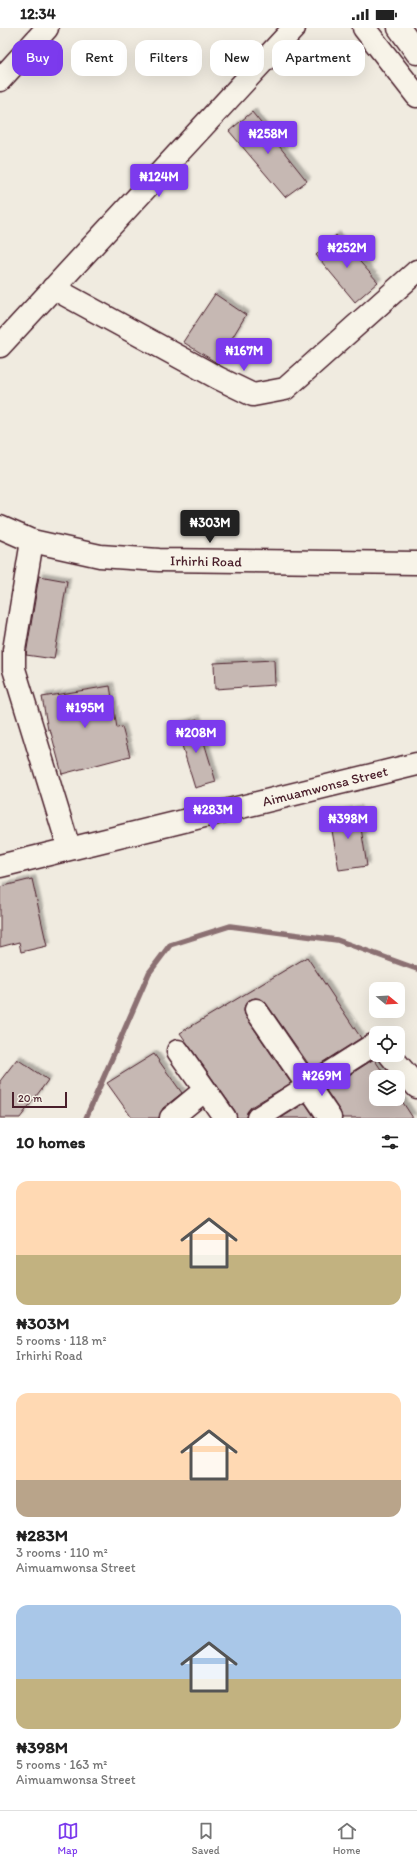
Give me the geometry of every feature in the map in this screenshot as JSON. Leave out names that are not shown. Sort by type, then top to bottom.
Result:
[{"type":"street","points":[[0,80],[47,28]]},
{"type":"street","points":[[0,346],[294,28]]},
{"type":"street","points":[[364,28],[417,96]]},
{"type":"street","points":[[399,28],[417,53]]},
{"type":"street","points":[[53,288],[218,378],[253,395],[285,389],[417,271]]},
{"type":"street","name":"Irhirhi Road","points":[[0,527],[32,541],[100,556],[159,560],[417,563]]},
{"type":"street","points":[[32,541],[14,650],[14,669],[70,848]]},
{"type":"street","name":"Aimuamwonsa Street","points":[[0,866],[417,764]]},
{"type":"street","points":[[256,1010],[330,1118]]},
{"type":"street","points":[[258,1118],[369,1048]]},
{"type":"street","points":[[178,1051],[224,1118]]},
{"type":"street","points":[[396,1062],[417,1087]]},
{"type":"street","points":[[170,1118],[205,1090]]},
{"type":"building","points":[[252,112],[307,181],[285,197],[229,131]]},
{"type":"building","points":[[336,235],[378,282],[355,302],[316,255]]},
{"type":"building","points":[[215,294],[246,315],[217,363],[183,342]]},
{"type":"building","points":[[39,576],[67,581],[54,659],[26,655]]},
{"type":"building","points":[[274,660],[275,685],[215,689],[214,663]]},
{"type":"building","points":[[110,686],[117,728],[122,727],[130,756],[62,774],[50,729],[48,730],[42,697]]},
{"type":"building","points":[[197,719],[216,782],[195,788],[176,726]]},
{"type":"building","points":[[358,809],[367,866],[339,870],[329,814]]},
{"type":"building","points":[[32,879],[47,946],[21,952],[19,942],[0,947],[0,887]]},
{"type":"building","points":[[307,957],[361,1038],[312,1069],[266,1003],[261,999],[255,998],[249,1000],[245,1005],[244,1011],[246,1017],[291,1083],[251,1107],[247,1112],[246,1118],[237,1118],[235,1111],[180,1033]]},
{"type":"building","points":[[154,1054],[182,1093],[163,1108],[159,1118],[132,1118],[107,1083]]},
{"type":"building","points":[[17,1059],[48,1080],[20,1118],[0,1118],[0,1081]]},
{"type":"building","points":[[369,1062],[376,1062],[381,1070],[369,1070],[369,1106],[405,1106],[413,1118],[342,1118],[340,1111],[326,1090]]},
{"type":"building","points":[[305,1103],[315,1118],[281,1118]]},
{"type":"waterway","points":[[86,1118],[149,973],[170,945],[230,926],[337,940],[417,969]]}]
